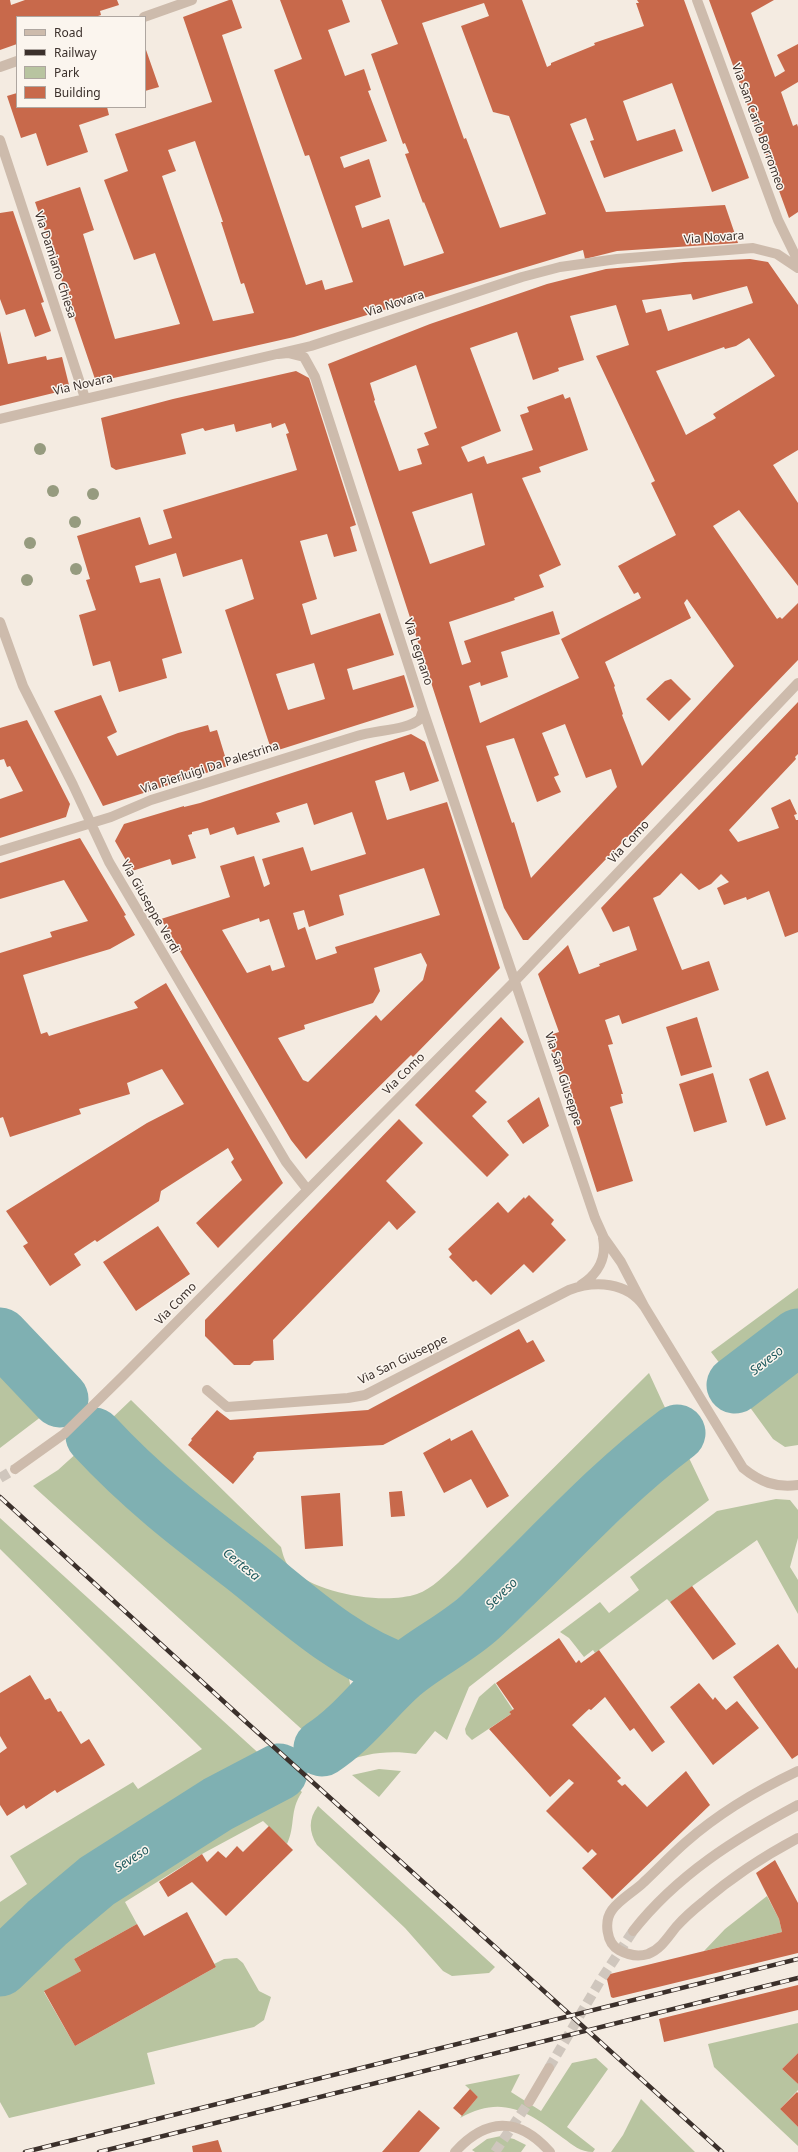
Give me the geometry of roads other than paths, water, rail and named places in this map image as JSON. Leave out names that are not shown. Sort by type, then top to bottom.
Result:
[{"type":"street","points":[[146,16],[192,0]]},
{"type":"street","name":"Via San Carlo Borromeo","points":[[698,0],[778,220],[798,261]]},
{"type":"street","points":[[0,67],[16,61]]},
{"type":"street","name":"Via Damiano Chiesa","points":[[0,140],[85,398]]},
{"type":"street","name":"Via Novara","points":[[0,419],[311,346],[522,277],[581,263],[753,248],[777,254],[798,268]]},
{"type":"street","name":"Via Legnano","points":[[278,354],[288,353],[304,357],[315,377],[423,710],[515,981]]},
{"type":"street","name":"Via Giuseppe Verdi","points":[[0,622],[23,686],[73,784],[90,823],[124,890],[286,1162],[307,1189]]},
{"type":"street","name":"Via Como","points":[[15,1469],[64,1434],[94,1405],[515,981],[798,683]]},
{"type":"street","name":"Via Pierluigi Da Palestrina","points":[[0,851],[111,817],[151,800],[358,736],[378,730],[410,726],[420,719],[423,710]]},
{"type":"street","name":"Via San Giuseppe","points":[[207,1390],[227,1407],[348,1398],[365,1395],[578,1287],[592,1277],[602,1261],[604,1249],[600,1230],[515,981]]},
{"type":"street","name":"Via San Giuseppe","points":[[600,1230],[621,1262],[644,1306]]},
{"type":"street","name":"Via San Giuseppe","points":[[578,1287],[593,1284],[613,1286],[635,1295],[644,1306]]},
{"type":"street","points":[[644,1306],[676,1356],[738,1461],[750,1474],[766,1483],[780,1486],[798,1485]]},
{"type":"street","points":[[798,1771],[761,1790],[716,1819],[686,1842],[635,1891],[617,1905],[612,1910],[607,1922],[611,1943],[617,1949],[627,1954],[637,1956],[653,1952],[690,1913],[716,1891],[755,1862],[798,1838]]},
{"type":"street","points":[[633,1931],[658,1902],[690,1872],[741,1837],[798,1804]]},
{"type":"street","points":[[529,2102],[549,2068]]},
{"type":"street","points":[[455,2152],[473,2134],[488,2128],[504,2126],[518,2128],[550,2152]]},
{"type":"waterway","name":"Certesa","points":[[0,1336],[60,1399]]},
{"type":"waterway","name":"Seveso","points":[[735,1385],[798,1337]]},
{"type":"waterway","name":"Seveso","points":[[322,1748],[354,1722],[410,1666],[471,1625],[600,1499],[677,1433]]},
{"type":"waterway","name":"Certesa","points":[[94,1436],[147,1488],[319,1626],[359,1652],[403,1672]]},
{"type":"waterway","name":"Seveso","points":[[0,1968],[47,1923],[97,1881],[218,1804],[279,1772]]},
{"type":"tunnel","points":[[0,1478],[15,1469]]},
{"type":"tunnel","points":[[549,2068],[600,1981],[633,1931]]},
{"type":"tunnel","points":[[495,2152],[529,2102]]},
{"type":"railway","points":[[0,1497],[245,1721],[722,2152]]},
{"type":"railway","points":[[25,2152],[798,1959]]},
{"type":"railway","points":[[99,2152],[798,1978]]}]
